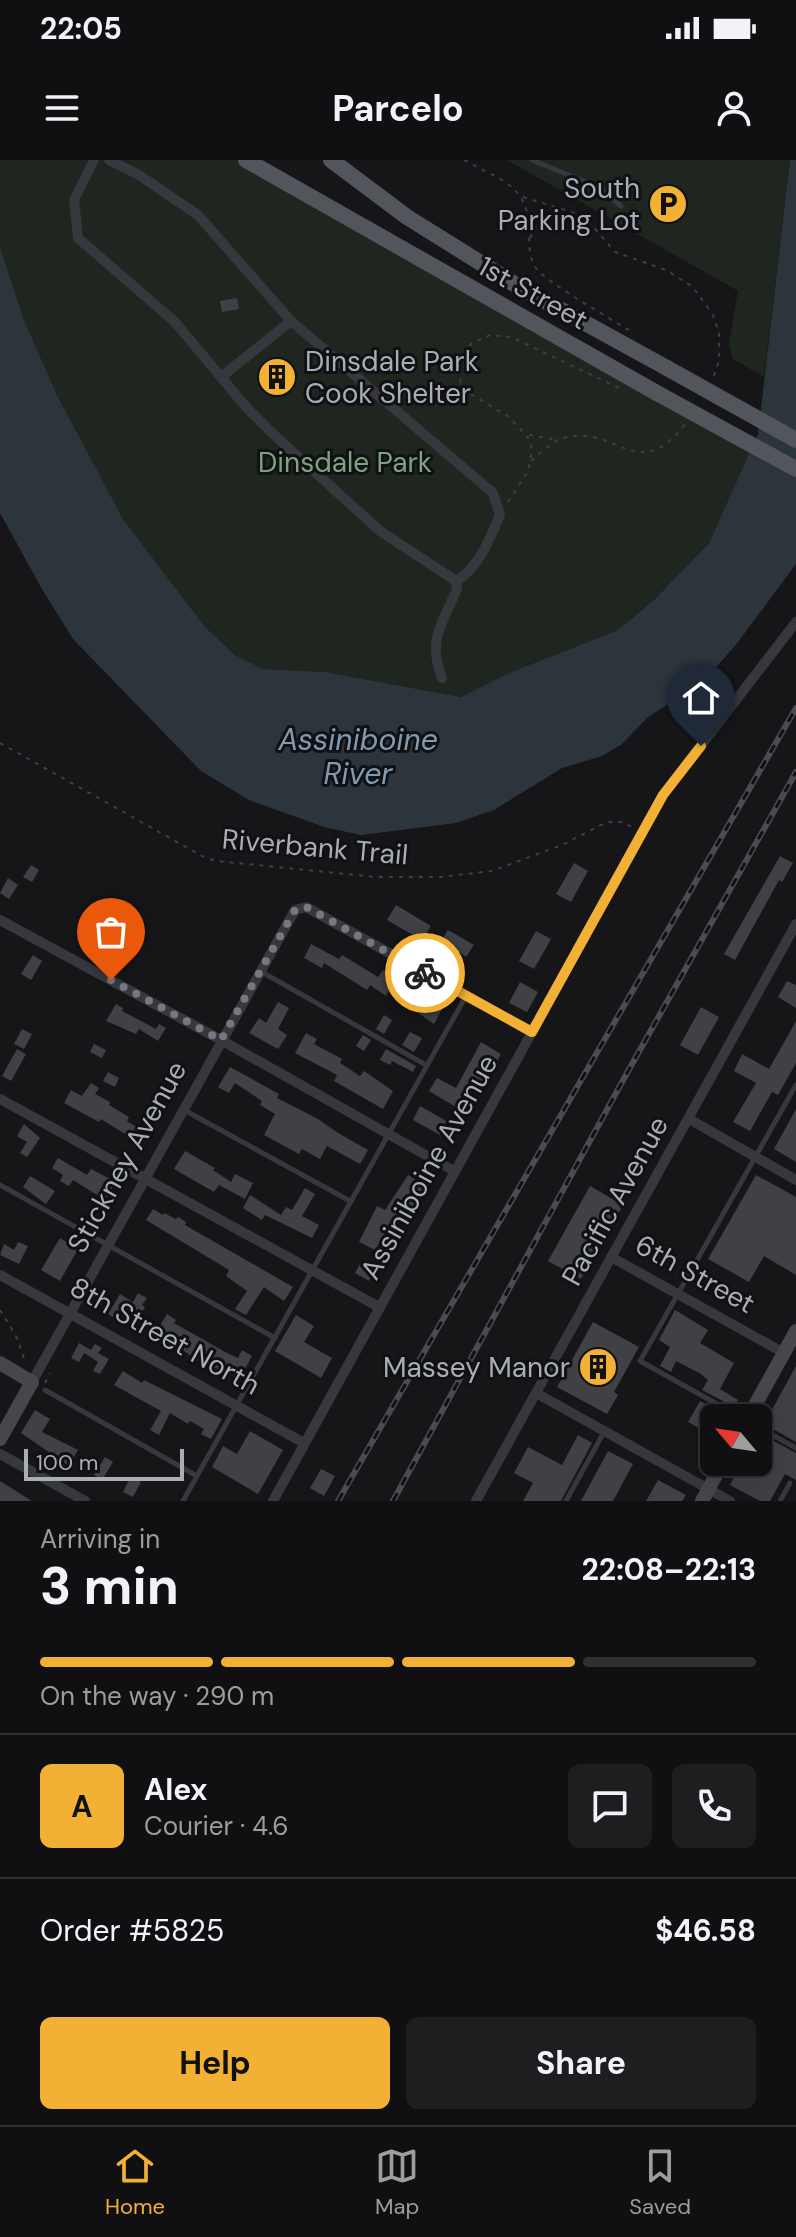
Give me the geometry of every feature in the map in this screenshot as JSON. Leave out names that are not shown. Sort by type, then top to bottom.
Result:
[{"type":"main road","name":"1st Street","points":[[246,160],[796,469]]},
{"type":"main road","name":"1st Street","points":[[331,160],[407,217],[516,285],[796,440]]},
{"type":"street","points":[[94,160],[74,200],[78,238],[175,322],[273,434],[380,531],[456,581],[457,589],[434,643],[434,657],[442,678]]},
{"type":"street","points":[[109,160],[139,175],[198,215],[291,321],[493,493],[500,515],[482,553],[467,575],[456,581]]},
{"type":"street","points":[[221,377],[291,321]]},
{"type":"street","name":"Assiniboine Avenue","points":[[273,1501],[663,795],[796,622]]},
{"type":"street","name":"Stickney Avenue","points":[[0,1439],[38,1386],[70,1313],[295,910],[306,907],[466,996]]},
{"type":"street","points":[[0,920],[454,1171]]},
{"type":"street","name":"Pacific Avenue","points":[[476,1501],[796,924]]},
{"type":"street","points":[[466,996],[532,1032]]},
{"type":"street","points":[[0,1099],[379,1307]]},
{"type":"street","points":[[689,1119],[796,1180]]},
{"type":"street","name":"6th Street","points":[[611,1257],[790,1356]]},
{"type":"street","name":"8th Street North","points":[[0,1275],[304,1443]]},
{"type":"street","points":[[755,1404],[790,1356],[796,1331]]},
{"type":"street","points":[[0,1363],[38,1386]]},
{"type":"street","points":[[536,1393],[705,1495],[730,1501]]},
{"type":"street","points":[[0,1454],[85,1501]]},
{"type":"street","points":[[705,1495],[715,1476]]},
{"type":"lane","points":[[532,160],[598,187],[621,206]]},
{"type":"lane","points":[[260,971],[426,1065]]},
{"type":"lane","points":[[183,1501],[466,996]]},
{"type":"lane","points":[[719,1404],[640,1361],[796,1085]]},
{"type":"lane","points":[[184,1110],[350,1201]]},
{"type":"lane","points":[[0,1185],[275,1338]]},
{"type":"lane","points":[[38,1386],[197,1476]]},
{"type":"lane","points":[[568,1500],[604,1432]]},
{"type":"lane","points":[[772,1435],[796,1448]]},
{"type":"lane","points":[[780,1501],[790,1483]]},
{"type":"path","points":[[464,160],[506,183],[523,197],[529,216],[530,256],[540,274],[639,337]]},
{"type":"path","points":[[529,239],[538,221],[557,209]]},
{"type":"path","points":[[500,515],[528,471],[530,440],[509,417],[467,392],[461,384],[458,364],[463,353],[480,338],[490,335],[511,337],[625,390]]},
{"type":"path","points":[[526,434],[559,440]]},
{"type":"path","name":"Riverbank Trail","points":[[0,743],[216,861],[376,877],[440,877],[492,871],[562,845],[607,822],[623,822],[642,832]]},
{"type":"path","points":[[0,1310],[16,1336],[26,1366]]},
{"type":"green space","name":"Dinsdale Park","points":[[0,160],[237,160],[752,449],[709,543],[655,599],[618,630],[509,673],[461,697],[325,672],[263,669],[235,655],[205,627],[123,519],[57,395],[24,320],[0,247]]},
{"type":"green space","name":"South Parking Lot","points":[[507,160],[790,160],[764,377],[733,359],[729,344],[738,291]]},
{"type":"water","name":"Assiniboine River","points":[[790,160],[796,160],[796,564],[735,646],[704,681],[648,717],[622,744],[602,756],[562,768],[494,810],[456,823],[361,835],[324,827],[249,800],[201,771],[73,639],[0,513],[0,247],[24,320],[57,395],[123,519],[205,627],[235,655],[263,669],[325,672],[461,697],[509,673],[618,630],[655,599],[709,543],[758,434]]},
{"type":"building","points":[[237,298],[239,309],[222,312],[220,301]]},
{"type":"building","name":"Dinsdale Park Cook Shelter","points":[[277,368],[283,370],[283,382],[277,384],[271,382],[269,376],[271,370]]},
{"type":"building","points":[[780,856],[793,863],[782,882],[779,880],[735,960],[724,954]]},
{"type":"building","points":[[574,863],[588,871],[571,902],[556,894]]},
{"type":"building","points":[[31,865],[39,870],[32,882],[23,877]]},
{"type":"building","points":[[8,878],[18,885],[9,899],[0,893]]},
{"type":"building","points":[[396,905],[431,926],[424,937],[419,935],[418,938],[387,920]]},
{"type":"building","points":[[448,930],[474,945],[466,957],[452,947],[448,953],[438,946]]},
{"type":"building","points":[[536,931],[551,939],[534,969],[519,961]]},
{"type":"building","points":[[311,944],[339,959],[342,955],[378,977],[383,970],[442,1009],[434,1024],[388,992],[386,996],[370,985],[367,990],[324,963],[322,968],[304,958]]},
{"type":"building","points":[[33,955],[42,961],[31,980],[21,974]]},
{"type":"building","points":[[787,981],[796,985],[796,1008],[778,997]]},
{"type":"building","points":[[520,982],[538,992],[527,1012],[509,1003]]},
{"type":"building","points":[[278,1002],[289,1008],[278,1029],[287,1035],[278,1049],[249,1033],[259,1018],[266,1023]]},
{"type":"building","points":[[116,1004],[123,1008],[122,1011],[156,1029],[159,1024],[166,1028],[158,1041],[139,1029],[136,1034],[106,1021]]},
{"type":"building","points":[[701,1007],[719,1017],[698,1055],[680,1045]]},
{"type":"building","points":[[384,1015],[392,1020],[384,1034],[376,1029]]},
{"type":"building","points":[[796,1021],[796,1063],[778,1095],[772,1092],[750,1131],[733,1122],[756,1083],[734,1071],[742,1054],[769,1069]]},
{"type":"building","points":[[22,1029],[32,1034],[24,1049],[14,1044]]},
{"type":"building","points":[[410,1032],[422,1038],[414,1052],[402,1045]]},
{"type":"building","points":[[306,1033],[317,1039],[314,1044],[342,1059],[340,1063],[360,1076],[364,1071],[393,1091],[383,1109],[334,1081],[337,1075],[295,1053]]},
{"type":"building","points":[[363,1035],[371,1040],[364,1051],[356,1046]]},
{"type":"building","points":[[481,1042],[501,1054],[483,1088],[471,1081],[456,1107],[429,1091],[437,1078],[456,1088]]},
{"type":"building","points":[[94,1044],[106,1050],[102,1058],[90,1052]]},
{"type":"building","points":[[17,1049],[26,1054],[11,1081],[2,1076]]},
{"type":"building","points":[[386,1049],[416,1066],[413,1072],[392,1061],[390,1065],[380,1060]]},
{"type":"building","points":[[230,1067],[368,1150],[360,1164],[327,1146],[320,1159],[302,1149],[299,1154],[264,1135],[275,1114],[235,1083],[229,1093],[218,1087]]},
{"type":"building","points":[[108,1072],[119,1078],[115,1087],[103,1081]]},
{"type":"building","points":[[91,1083],[99,1088],[95,1094],[110,1102],[109,1105],[129,1117],[127,1121],[148,1135],[141,1147],[101,1119],[99,1122],[64,1103],[71,1090],[82,1096]]},
{"type":"building","points":[[420,1106],[448,1122],[440,1135],[413,1120]]},
{"type":"building","points":[[796,1109],[796,1162],[774,1149]]},
{"type":"building","points":[[24,1124],[40,1138],[27,1157],[20,1153],[27,1142],[17,1136]]},
{"type":"building","points":[[185,1151],[215,1168],[213,1170],[231,1182],[235,1174],[253,1183],[245,1199],[219,1185],[214,1192],[174,1169]]},
{"type":"building","points":[[58,1158],[87,1175],[91,1169],[116,1182],[105,1200],[73,1180],[69,1186],[60,1181],[63,1175],[52,1168]]},
{"type":"building","points":[[408,1175],[426,1186],[408,1217],[402,1213],[375,1250],[359,1242],[377,1206],[385,1210]]},
{"type":"building","points":[[756,1175],[796,1197],[796,1275],[764,1256],[749,1282],[708,1259]]},
{"type":"building","points":[[30,1176],[55,1191],[46,1204],[23,1187]]},
{"type":"building","points":[[590,1186],[623,1205],[581,1279],[548,1261]]},
{"type":"building","points":[[305,1188],[315,1194],[302,1216],[319,1225],[312,1238],[265,1215],[262,1220],[243,1208],[250,1195],[281,1215],[286,1207],[292,1210]]},
{"type":"building","points":[[153,1209],[163,1215],[178,1217],[186,1222],[185,1225],[293,1287],[284,1301],[264,1287],[246,1315],[235,1309],[247,1291],[226,1276],[229,1270],[146,1220]]},
{"type":"building","points":[[88,1217],[101,1224],[96,1232],[84,1225]]},
{"type":"building","points":[[60,1238],[78,1249],[60,1281],[41,1270]]},
{"type":"building","points":[[18,1242],[28,1246],[19,1264],[0,1255],[4,1244],[14,1250]]},
{"type":"building","points":[[360,1264],[374,1272],[369,1281],[355,1273]]},
{"type":"building","points":[[138,1293],[147,1298],[135,1325],[121,1316],[118,1320],[108,1314],[120,1294],[133,1302]]},
{"type":"building","points":[[675,1310],[708,1330],[700,1343],[734,1363],[720,1389],[738,1400],[736,1404],[728,1404],[702,1390],[708,1380],[676,1361],[671,1372],[660,1366],[670,1347],[659,1340]]},
{"type":"building","points":[[167,1314],[176,1320],[174,1323],[227,1353],[238,1358],[242,1350],[252,1356],[242,1375],[228,1366],[224,1372],[206,1366],[156,1332]]},
{"type":"building","points":[[296,1315],[314,1326],[304,1342],[332,1358],[321,1378],[275,1351]]},
{"type":"building","name":"Massey Manor","points":[[593,1322],[639,1347],[614,1392],[618,1395],[607,1414],[557,1387]]},
{"type":"building","points":[[79,1343],[91,1350],[95,1344],[102,1348],[98,1353],[109,1359],[100,1374],[93,1371],[98,1362],[84,1353],[79,1362],[71,1358]]},
{"type":"building","points":[[796,1366],[796,1442],[772,1428],[772,1410]]},
{"type":"building","points":[[123,1371],[142,1383],[144,1380],[222,1419],[211,1439],[201,1434],[204,1429],[170,1413],[159,1435],[150,1430],[161,1411],[114,1385]]},
{"type":"building","points":[[700,1401],[706,1404],[700,1404],[700,1428],[688,1422]]},
{"type":"building","points":[[35,1410],[50,1419],[42,1432],[78,1450],[69,1466],[21,1433]]},
{"type":"building","points":[[250,1431],[283,1450],[258,1494],[212,1467],[223,1446],[237,1454]]},
{"type":"building","points":[[578,1435],[592,1443],[561,1501],[523,1501],[533,1483],[514,1473],[528,1447],[562,1465]]},
{"type":"building","points":[[772,1440],[796,1453],[796,1480],[785,1474],[770,1501],[760,1501],[730,1485],[735,1476],[772,1476]]},
{"type":"building","points":[[608,1451],[633,1464],[613,1501],[581,1501]]},
{"type":"building","points":[[105,1457],[113,1462],[102,1480],[94,1475]]},
{"type":"building","points":[[321,1469],[335,1476],[324,1496],[310,1488]]},
{"type":"building","points":[[134,1478],[141,1482],[133,1497],[123,1492],[129,1480],[132,1482]]},
{"type":"building","points":[[658,1480],[686,1495],[682,1501],[646,1501]]},
{"type":"building","points":[[0,1481],[32,1501],[0,1501]]},
{"type":"railway","points":[[338,1501],[796,708]]},
{"type":"railway","points":[[393,1501],[796,772]]},
{"type":"way so far","points":[[111,980],[221,1040],[295,910],[306,907],[425,973]]},
{"type":"place","name":"South Parking Lot","points":[[668,204]]},
{"type":"place","name":"Dinsdale Park Cook Shelter","points":[[277,377]]},
{"type":"place","name":"Massey Manor","points":[[598,1367]]},
{"type":"route","points":[[425,973],[532,1032],[663,795],[701,746]]}]
